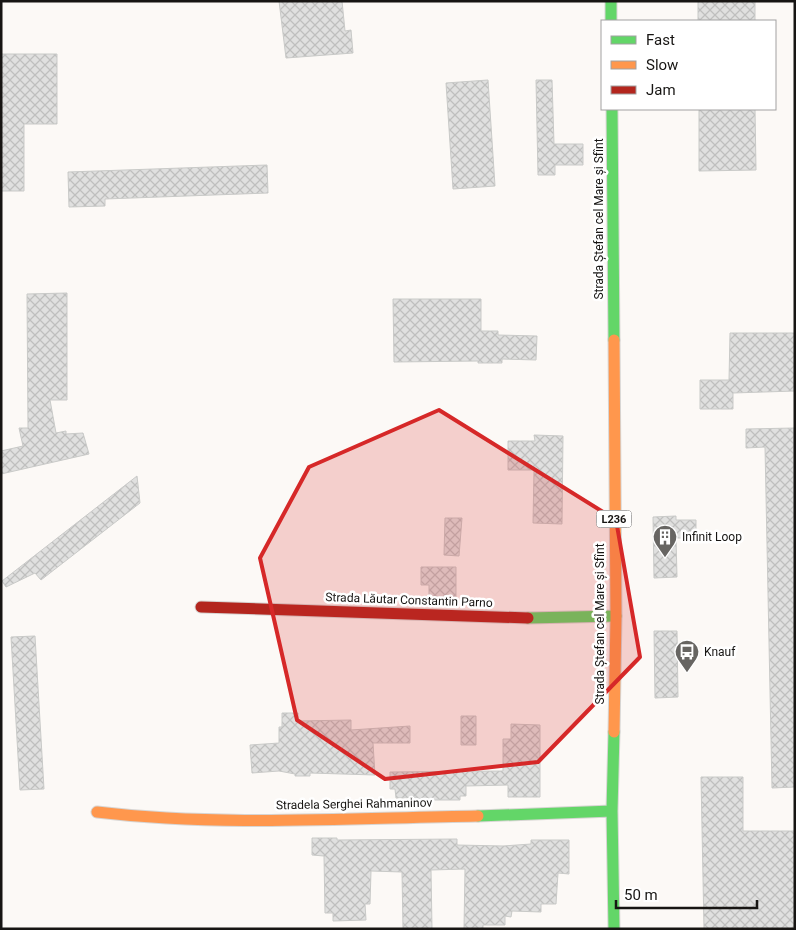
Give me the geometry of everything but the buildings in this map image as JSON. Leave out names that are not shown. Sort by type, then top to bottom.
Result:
[{"type":"street","points":[[611,1],[611,20]]},
{"type":"street","name":"Strada Ștefan cel Mare și Sfînt","points":[[612,110],[616,616],[612,811],[614,929]]},
{"type":"street","name":"Strada Lăutar Constantin Parno","points":[[200,607],[527,618],[616,616]]},
{"type":"street","name":"Stradela Serghei Rahmaninov","points":[[97,812],[157,819],[263,820],[542,815],[612,811]]},
{"type":"highlighted area","points":[[439,410],[616,520],[640,657],[538,762],[385,779],[297,720],[260,558],[309,467]]},
{"type":"traffic: fast","points":[[611,1],[611,20]]},
{"type":"traffic: fast","points":[[612,110],[614,340]]},
{"type":"traffic: fast","points":[[528,618],[616,616]]},
{"type":"traffic: fast","points":[[614,732],[612,811],[614,929]]},
{"type":"traffic: fast","points":[[478,816],[612,811]]},
{"type":"traffic: slow","points":[[614,340],[616,616],[614,732]]},
{"type":"traffic: slow","points":[[97,812],[144,817],[240,820],[335,820],[478,816]]},
{"type":"traffic: jam","points":[[201,607],[528,618]]},
{"type":"place","name":"Infinit Loop","points":[[665,558]]},
{"type":"place","name":"Knauf","points":[[687,673]]}]
